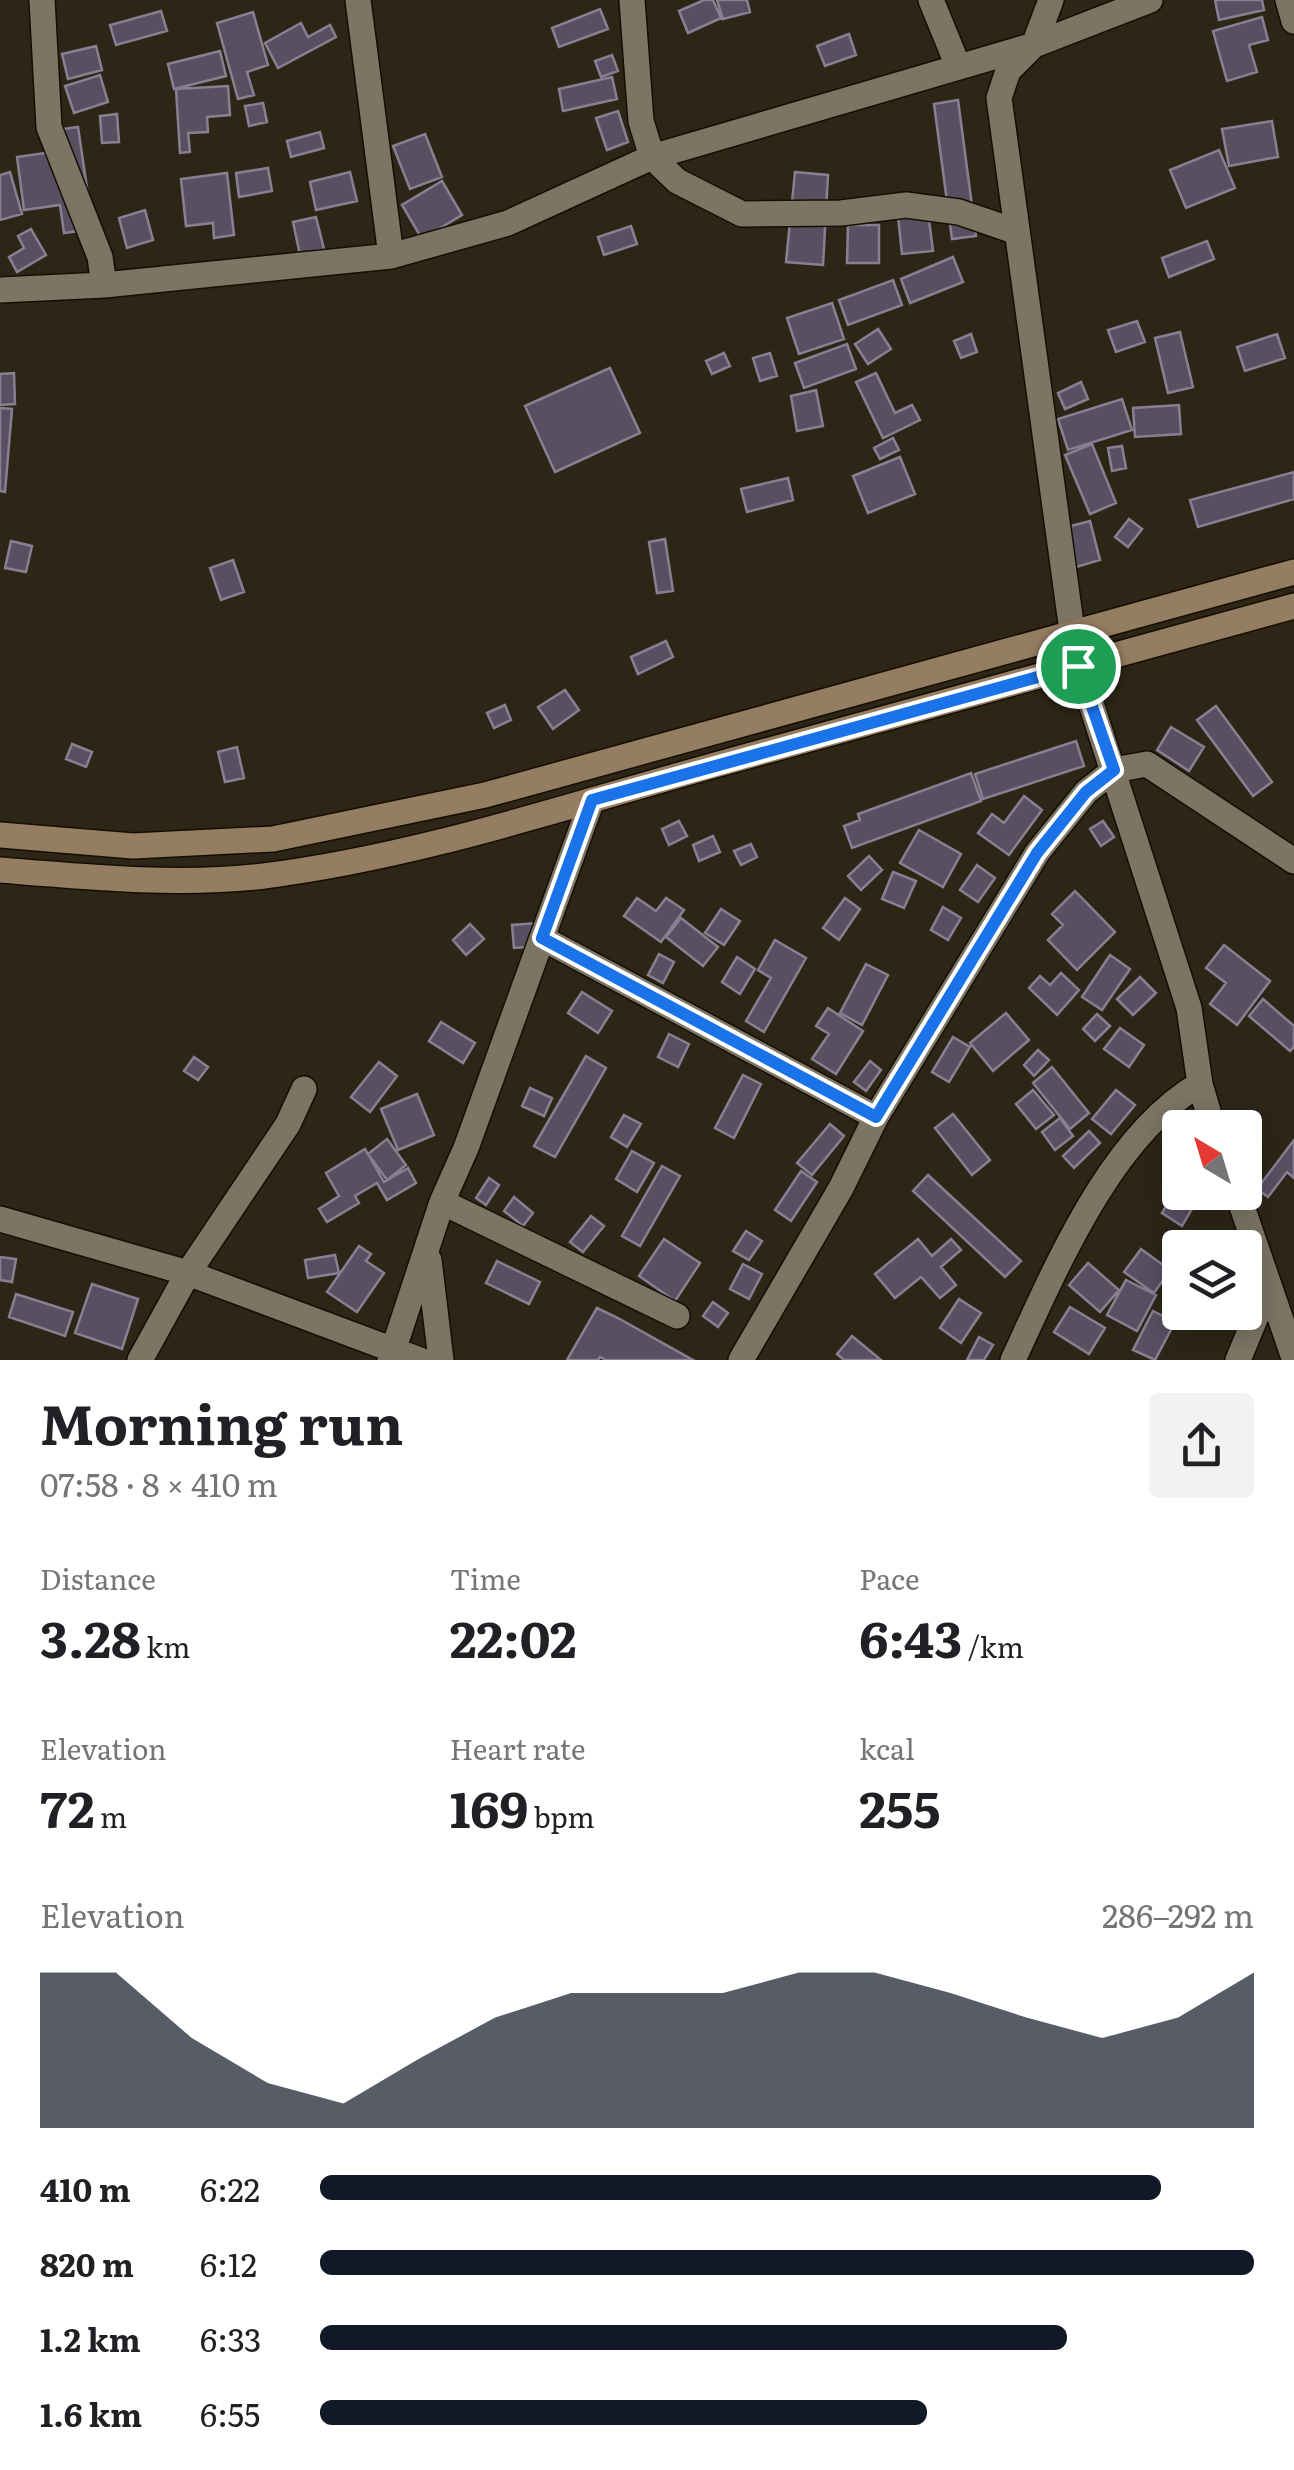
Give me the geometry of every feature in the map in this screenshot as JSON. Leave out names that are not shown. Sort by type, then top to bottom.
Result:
[{"type":"main road","points":[[0,835],[133,846],[273,839],[485,795],[1294,572]]},
{"type":"main road","points":[[0,870],[115,880],[260,876],[363,860],[473,835],[1294,606]]},
{"type":"street","points":[[42,0],[49,127],[100,257],[104,284]]},
{"type":"street","points":[[358,0],[391,256]]},
{"type":"street","points":[[632,0],[641,121],[652,158],[677,181],[742,214],[841,213],[906,205],[959,212],[1017,232]]},
{"type":"street","points":[[931,0],[958,66]]},
{"type":"street","points":[[1051,0],[1034,45],[1008,72],[999,98],[1072,631],[1078,666],[1190,1008],[1200,1084],[1208,1110]]},
{"type":"street","points":[[0,290],[104,284],[391,256],[508,223],[652,158],[1034,45],[1150,0]]},
{"type":"street","points":[[1288,0],[1294,21]]},
{"type":"street","points":[[740,1360],[841,1188],[876,1117],[1037,853],[1086,792],[1114,770],[1146,764],[1294,860]]},
{"type":"street","points":[[392,1355],[442,1202],[466,1148],[592,800]]},
{"type":"street","points":[[542,938],[876,1117]]},
{"type":"street","points":[[1013,1360],[1072,1235],[1114,1172],[1136,1140],[1173,1100],[1200,1084]]},
{"type":"street","points":[[140,1360],[188,1273],[288,1124],[304,1089]]},
{"type":"street","points":[[442,1202],[677,1316]]},
{"type":"street","points":[[1243,1210],[1294,1358]]},
{"type":"street","points":[[0,1219],[188,1273],[392,1355],[420,1360]]},
{"type":"street","points":[[428,1250],[441,1360]]},
{"type":"street","points":[[1238,1360],[1269,1285]]},
{"type":"building","points":[[713,0],[721,18],[688,33],[679,11]]},
{"type":"building","points":[[717,0],[747,0],[750,12],[723,19]]},
{"type":"building","points":[[1215,0],[1262,0],[1264,10],[1219,20]]},
{"type":"building","points":[[600,9],[608,29],[559,47],[552,28]]},
{"type":"building","points":[[161,11],[167,31],[116,45],[110,25]]},
{"type":"building","points":[[253,12],[268,65],[247,72],[254,95],[238,99],[217,23]]},
{"type":"building","points":[[1262,17],[1268,40],[1249,45],[1257,72],[1227,81],[1213,31]]},
{"type":"building","points":[[301,23],[308,37],[330,25],[336,37],[278,68],[265,43]]},
{"type":"building","points":[[849,34],[856,55],[825,66],[817,46]]},
{"type":"building","points":[[96,46],[102,70],[68,79],[62,54]]},
{"type":"building","points":[[220,51],[226,76],[174,89],[168,64]]},
{"type":"building","points":[[612,55],[618,71],[601,77],[595,61]]},
{"type":"building","points":[[100,75],[108,102],[74,113],[65,86]]},
{"type":"building","points":[[612,77],[617,99],[563,111],[559,89]]},
{"type":"building","points":[[228,86],[230,115],[207,117],[208,132],[188,133],[190,152],[180,153],[176,89]]},
{"type":"building","points":[[958,100],[976,236],[952,239],[934,104]]},
{"type":"building","points":[[958,100],[976,236],[952,239],[934,104]]},
{"type":"building","points":[[263,103],[267,122],[249,126],[245,106]]},
{"type":"building","points":[[618,111],[628,142],[607,150],[596,118]]},
{"type":"building","points":[[117,114],[119,142],[102,143],[100,116]]},
{"type":"building","points":[[1272,121],[1278,157],[1229,166],[1222,129]]},
{"type":"building","points":[[78,127],[93,229],[64,233],[60,205],[24,210],[17,157],[59,151],[56,130]]},
{"type":"building","points":[[320,132],[324,148],[291,157],[287,141]]},
{"type":"building","points":[[425,134],[442,177],[410,189],[393,146]]},
{"type":"building","points":[[1219,150],[1235,188],[1186,208],[1170,170]]},
{"type":"building","points":[[268,168],[272,191],[239,197],[236,173]]},
{"type":"building","points":[[10,172],[22,214],[0,220],[0,175]]},
{"type":"building","points":[[350,172],[357,201],[316,210],[310,182]]},
{"type":"building","points":[[795,172],[828,175],[823,265],[786,262]]},
{"type":"building","points":[[795,172],[828,175],[823,265],[786,262]]},
{"type":"building","points":[[227,173],[234,235],[214,238],[213,223],[186,226],[181,179]]},
{"type":"building","points":[[442,181],[462,215],[422,239],[402,205]]},
{"type":"building","points":[[145,210],[153,240],[127,248],[119,218]]},
{"type":"building","points":[[928,212],[933,251],[902,254],[898,216]]},
{"type":"building","points":[[316,217],[324,249],[300,255],[293,222]]},
{"type":"building","points":[[848,225],[879,225],[879,263],[847,263]]},
{"type":"building","points":[[848,225],[879,225],[879,263],[847,263]]},
{"type":"building","points":[[631,226],[637,244],[604,255],[598,237]]},
{"type":"building","points":[[31,229],[46,255],[17,272],[9,257],[24,248],[18,236]]},
{"type":"building","points":[[1207,241],[1214,259],[1169,277],[1162,258]]},
{"type":"building","points":[[953,257],[963,282],[910,303],[901,279]]},
{"type":"building","points":[[893,280],[902,305],[848,325],[839,300]]},
{"type":"building","points":[[832,303],[844,339],[799,354],[787,318]]},
{"type":"building","points":[[1137,321],[1145,342],[1116,352],[1108,330]]},
{"type":"building","points":[[878,329],[891,349],[868,364],[855,344]]},
{"type":"building","points":[[1180,332],[1193,387],[1168,393],[1155,338]]},
{"type":"building","points":[[971,334],[977,352],[961,358],[954,341]]},
{"type":"building","points":[[1277,334],[1285,358],[1245,371],[1237,347]]},
{"type":"building","points":[[847,344],[856,369],[804,388],[795,363]]},
{"type":"building","points":[[724,353],[730,366],[712,374],[706,361]]},
{"type":"building","points":[[724,353],[730,366],[712,374],[706,361]]},
{"type":"building","points":[[770,353],[777,376],[760,381],[753,358]]},
{"type":"building","points":[[610,368],[640,433],[555,472],[525,406]]},
{"type":"building","points":[[610,368],[640,433],[555,472],[525,406]]},
{"type":"building","points":[[14,373],[15,404],[0,405],[0,374]]},
{"type":"building","points":[[876,373],[895,413],[912,405],[920,420],[883,438],[856,382]]},
{"type":"building","points":[[1081,382],[1088,399],[1065,409],[1058,393]]},
{"type":"building","points":[[816,390],[823,426],[797,431],[791,396]]},
{"type":"building","points":[[1122,399],[1132,430],[1068,450],[1058,419]]},
{"type":"building","points":[[1179,405],[1181,434],[1135,437],[1133,408]]},
{"type":"building","points":[[0,408],[12,409],[5,492],[0,491]]},
{"type":"building","points":[[893,438],[899,450],[880,459],[874,448]]},
{"type":"building","points":[[1092,444],[1116,503],[1090,514],[1065,455]]},
{"type":"building","points":[[1122,446],[1126,468],[1112,471],[1108,448]]},
{"type":"building","points":[[900,457],[915,494],[868,513],[853,476]]},
{"type":"building","points":[[1294,472],[1294,499],[1198,527],[1190,500]]},
{"type":"building","points":[[788,478],[793,500],[747,512],[741,489]]},
{"type":"building","points":[[1129,519],[1142,529],[1128,547],[1115,537]]},
{"type":"building","points":[[1090,521],[1100,560],[1073,568],[1063,528]]},
{"type":"building","points":[[665,539],[673,591],[657,593],[649,542]]},
{"type":"building","points":[[11,541],[32,546],[26,572],[5,568]]},
{"type":"building","points":[[233,560],[244,592],[221,600],[210,568]]},
{"type":"building","points":[[666,641],[673,657],[638,674],[631,657]]},
{"type":"building","points":[[565,690],[579,710],[553,729],[538,707]]},
{"type":"building","points":[[505,705],[511,720],[494,728],[487,713]]},
{"type":"building","points":[[1216,706],[1272,782],[1253,796],[1197,720]]},
{"type":"building","points":[[1171,727],[1204,747],[1189,771],[1157,750]]},
{"type":"building","points":[[1076,741],[1084,766],[983,799],[975,774]]},
{"type":"building","points":[[72,744],[92,752],[86,767],[66,759]]},
{"type":"building","points":[[237,747],[244,778],[225,782],[218,752]]},
{"type":"building","points":[[971,773],[981,801],[852,848],[844,826],[860,820],[858,814]]},
{"type":"building","points":[[1024,796],[1042,810],[1009,855],[978,833],[992,814],[1004,823]]},
{"type":"building","points":[[679,821],[687,836],[669,845],[662,829]]},
{"type":"building","points":[[1103,821],[1114,837],[1101,846],[1090,829]]},
{"type":"building","points":[[919,830],[961,854],[943,887],[900,863]]},
{"type":"building","points":[[713,836],[720,852],[699,861],[693,845]]},
{"type":"building","points":[[751,844],[757,857],[741,865],[734,851]]},
{"type":"building","points":[[869,856],[882,870],[861,890],[848,876]]},
{"type":"building","points":[[977,865],[995,878],[978,902],[960,890]]},
{"type":"building","points":[[893,872],[916,881],[904,908],[882,899]]},
{"type":"building","points":[[1075,891],[1115,932],[1077,970],[1048,940],[1063,925],[1052,914]]},
{"type":"building","points":[[637,898],[656,911],[666,898],[684,910],[661,942],[624,916]]},
{"type":"building","points":[[845,898],[860,909],[839,940],[823,928]]},
{"type":"building","points":[[943,907],[961,918],[948,940],[931,930]]},
{"type":"building","points":[[721,909],[740,921],[724,945],[705,933]]},
{"type":"building","points":[[681,918],[718,947],[703,966],[666,937]]},
{"type":"building","points":[[537,923],[539,946],[514,948],[512,925]]},
{"type":"building","points":[[470,924],[484,939],[466,955],[453,940]]},
{"type":"building","points":[[775,940],[806,958],[764,1032],[746,1021],[771,978],[758,970]]},
{"type":"building","points":[[1224,945],[1270,981],[1237,1025],[1210,1004],[1226,983],[1206,968]]},
{"type":"building","points":[[659,954],[674,962],[663,983],[648,975]]},
{"type":"building","points":[[1110,955],[1130,969],[1102,1010],[1082,997]]},
{"type":"building","points":[[737,957],[755,969],[740,994],[722,982]]},
{"type":"building","points":[[866,964],[888,975],[862,1025],[840,1013]]},
{"type":"building","points":[[1061,973],[1079,990],[1057,1015],[1029,988],[1040,976],[1050,985]]},
{"type":"building","points":[[1140,977],[1156,993],[1133,1015],[1117,999]]},
{"type":"building","points":[[582,992],[612,1011],[598,1033],[568,1013]]},
{"type":"building","points":[[1263,999],[1294,1026],[1294,1047],[1290,1051],[1249,1016]]},
{"type":"building","points":[[828,1008],[863,1031],[836,1074],[812,1059],[829,1034],[816,1026]]},
{"type":"building","points":[[1006,1013],[1029,1040],[993,1071],[970,1043]]},
{"type":"building","points":[[1097,1014],[1110,1026],[1095,1041],[1083,1029]]},
{"type":"building","points":[[441,1022],[475,1043],[463,1063],[429,1041]]},
{"type":"building","points":[[1120,1028],[1144,1045],[1129,1067],[1104,1049]]},
{"type":"building","points":[[669,1034],[689,1044],[678,1067],[658,1057]]},
{"type":"building","points":[[953,1037],[970,1047],[949,1082],[932,1072]]},
{"type":"building","points":[[1038,1050],[1049,1060],[1034,1076],[1024,1065]]},
{"type":"building","points":[[586,1056],[606,1068],[555,1157],[534,1146]]},
{"type":"building","points":[[194,1057],[208,1067],[198,1080],[184,1071]]},
{"type":"building","points":[[870,1061],[881,1070],[866,1091],[854,1082]]},
{"type":"building","points":[[379,1062],[397,1076],[370,1112],[351,1097]]},
{"type":"building","points":[[1052,1067],[1089,1113],[1070,1129],[1033,1083]]},
{"type":"building","points":[[743,1075],[761,1084],[734,1138],[715,1128]]},
{"type":"building","points":[[530,1088],[552,1098],[544,1116],[522,1106]]},
{"type":"building","points":[[1033,1090],[1054,1115],[1036,1129],[1016,1104]]},
{"type":"building","points":[[1116,1090],[1135,1105],[1111,1134],[1092,1119]]},
{"type":"building","points":[[417,1094],[434,1135],[398,1150],[381,1109]]},
{"type":"building","points":[[953,1114],[990,1160],[972,1175],[935,1128]]},
{"type":"building","points":[[624,1115],[641,1124],[627,1147],[611,1137]]},
{"type":"building","points":[[1060,1118],[1073,1136],[1055,1150],[1042,1132]]},
{"type":"building","points":[[830,1124],[844,1136],[812,1175],[797,1163]]},
{"type":"building","points":[[1089,1131],[1100,1143],[1074,1168],[1063,1156]]},
{"type":"building","points":[[387,1139],[406,1165],[387,1180],[368,1154]]},
{"type":"building","points":[[1294,1140],[1294,1178],[1287,1172],[1268,1197],[1262,1193],[1262,1182]]},
{"type":"building","points":[[365,1149],[384,1182],[408,1168],[416,1183],[387,1200],[377,1183],[355,1196],[359,1203],[327,1222],[319,1209],[339,1196],[326,1173]]},
{"type":"building","points":[[632,1151],[654,1163],[637,1192],[616,1179]]},
{"type":"building","points":[[662,1166],[680,1176],[640,1246],[622,1236]]},
{"type":"building","points":[[801,1171],[817,1182],[791,1221],[775,1210]]},
{"type":"building","points":[[928,1175],[1021,1261],[1005,1277],[913,1191]]},
{"type":"building","points":[[489,1178],[499,1185],[486,1205],[476,1198]]},
{"type":"building","points":[[514,1197],[533,1213],[523,1226],[504,1211]]},
{"type":"building","points":[[1164,1210],[1191,1210],[1182,1226],[1162,1213]]},
{"type":"building","points":[[591,1216],[604,1226],[583,1252],[570,1242]]},
{"type":"building","points":[[746,1231],[762,1241],[749,1260],[733,1251]]},
{"type":"building","points":[[664,1239],[700,1263],[675,1301],[639,1276]]},
{"type":"building","points":[[918,1239],[932,1256],[951,1239],[961,1250],[941,1267],[956,1285],[940,1298],[921,1277],[895,1298],[875,1274]]},
{"type":"building","points":[[359,1246],[371,1254],[366,1261],[384,1273],[357,1312],[327,1292]]},
{"type":"building","points":[[1141,1249],[1162,1264],[1162,1282],[1154,1293],[1124,1272]]},
{"type":"building","points":[[335,1255],[339,1273],[308,1278],[305,1260]]},
{"type":"building","points":[[0,1257],[16,1259],[12,1282],[0,1280]]},
{"type":"building","points":[[497,1261],[540,1282],[529,1304],[486,1283]]},
{"type":"building","points":[[1088,1263],[1119,1290],[1100,1312],[1069,1285]]},
{"type":"building","points":[[743,1264],[762,1274],[749,1299],[730,1289]]},
{"type":"building","points":[[1126,1280],[1156,1295],[1137,1331],[1107,1315]]},
{"type":"building","points":[[92,1284],[138,1299],[122,1349],[75,1333]]},
{"type":"building","points":[[16,1294],[73,1312],[65,1336],[9,1317]]},
{"type":"building","points":[[959,1299],[981,1313],[961,1343],[940,1328]]},
{"type":"building","points":[[713,1302],[728,1313],[718,1327],[703,1316]]},
{"type":"building","points":[[1070,1307],[1105,1328],[1089,1354],[1054,1332]]},
{"type":"building","points":[[597,1308],[618,1318],[693,1360],[567,1360]]},
{"type":"building","points":[[1153,1311],[1162,1316],[1162,1330],[1171,1330],[1155,1360],[1133,1350]]},
{"type":"building","points":[[852,1336],[881,1360],[844,1360],[837,1354]]},
{"type":"building","points":[[979,1337],[993,1345],[984,1360],[967,1360]]},
{"type":"route","points":[[1078,666],[1114,770],[1086,792],[1037,853],[876,1117],[542,938],[592,800],[1078,666]]}]
